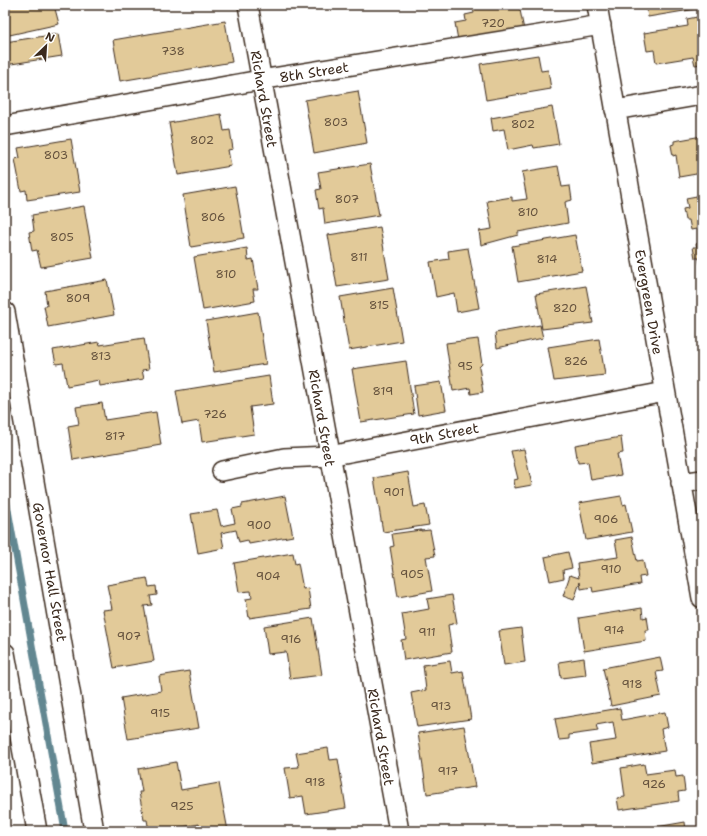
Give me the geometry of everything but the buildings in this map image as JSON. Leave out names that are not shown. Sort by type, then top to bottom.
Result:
[{"type":"street","name":"Richard Street","points":[[248,5],[260,80],[399,831]]},
{"type":"street","name":"Evergreen Drive","points":[[597,5],[614,110],[702,598]]},
{"type":"street","name":"8th Street","points":[[5,126],[260,80],[601,25]]},
{"type":"street","points":[[614,110],[702,95]]},
{"type":"street","name":"Governor Hall Street","points":[[5,312],[94,831]]},
{"type":"street","name":"9th Street","points":[[222,472],[284,458],[329,456],[665,392]]},
{"type":"street","points":[[681,483],[702,480]]},
{"type":"street","points":[[5,653],[37,831]]},
{"type":"waterway","points":[[5,493],[65,831]]}]
